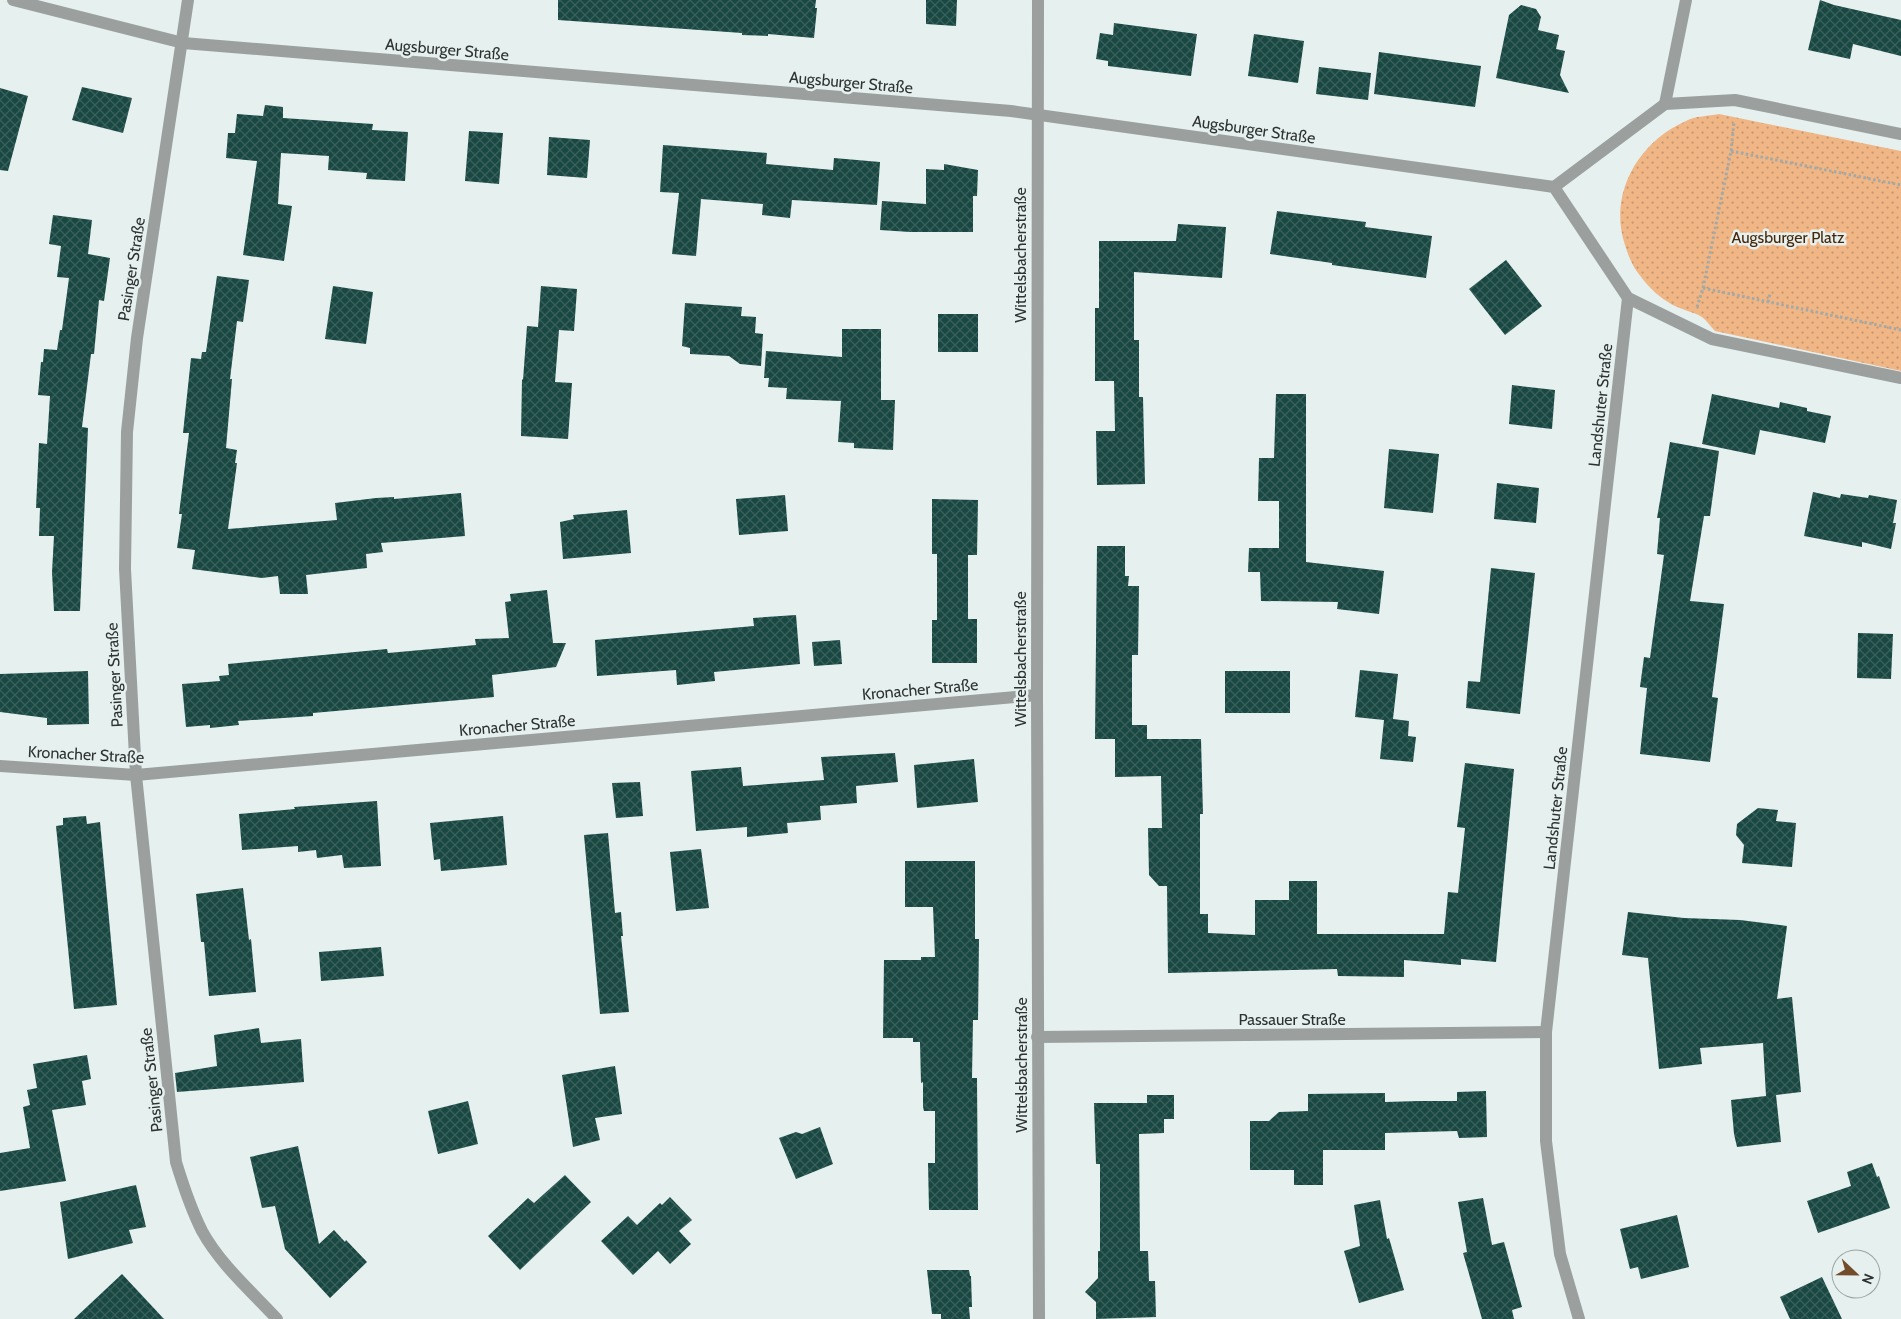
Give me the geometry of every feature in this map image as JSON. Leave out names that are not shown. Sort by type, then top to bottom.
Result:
[{"type":"street","name":"Augsburger Straße","points":[[13,0],[183,42],[1011,111],[1554,187]]},
{"type":"street","name":"Pasinger Straße","points":[[188,0],[136,338],[127,432],[126,569],[136,775],[176,1162],[189,1201],[202,1231],[214,1249],[277,1319]]},
{"type":"street","name":"Wittelsbacherstraße","points":[[1038,0],[1036,695],[1038,1319]]},
{"type":"street","points":[[1665,104],[1686,0]]},
{"type":"street","points":[[1901,134],[1736,100],[1665,104],[1554,187],[1628,298],[1712,339],[1901,378]]},
{"type":"street","name":"Landshuter Straße","points":[[1579,1319],[1560,1254],[1546,1141],[1546,1032],[1628,298]]},
{"type":"street","name":"Kronacher Straße","points":[[0,766],[136,775],[1036,695]]},
{"type":"street","name":"Passauer Straße","points":[[1037,1037],[1546,1032]]},
{"type":"path","points":[[1694,314],[1703,288],[1731,151],[1734,117]]},
{"type":"path","points":[[1731,151],[1901,185]]},
{"type":"path","points":[[1703,288],[1901,330]]},
{"type":"path","points":[[1768,302],[1770,294]]},
{"type":"green space","name":"Augsburger Platz","points":[[1719,114],[1901,151],[1901,371],[1715,331],[1702,317],[1681,309],[1659,296],[1638,273],[1627,252],[1621,226],[1621,207],[1624,189],[1631,172],[1641,156],[1669,130],[1690,119]]},
{"type":"building","points":[[558,0],[816,0],[815,8],[817,8],[814,38],[768,34],[768,36],[742,35],[742,33],[558,20]]},
{"type":"building","points":[[926,0],[957,0],[956,26],[926,24]]},
{"type":"building","points":[[1820,0],[1901,20],[1901,56],[1853,44],[1850,59],[1808,50]]},
{"type":"building","points":[[1521,5],[1536,9],[1541,17],[1538,30],[1559,35],[1556,49],[1565,51],[1560,75],[1569,93],[1496,78],[1509,15]]},
{"type":"building","points":[[1114,23],[1197,34],[1191,76],[1108,66],[1108,61],[1096,59],[1100,33],[1113,35]]},
{"type":"building","points":[[1254,34],[1304,41],[1298,83],[1248,76]]},
{"type":"building","points":[[1379,52],[1481,66],[1475,107],[1374,94]]},
{"type":"building","points":[[1319,67],[1371,73],[1368,100],[1316,94]]},
{"type":"building","points":[[82,87],[132,98],[123,133],[72,120]]},
{"type":"building","points":[[0,88],[28,96],[8,171],[0,170]]},
{"type":"building","points":[[265,105],[283,107],[283,118],[373,124],[372,130],[408,132],[405,181],[366,179],[367,173],[328,170],[329,156],[281,153],[278,204],[292,206],[284,261],[243,255],[257,161],[226,158],[228,133],[235,133],[237,114],[263,116]]},
{"type":"building","points":[[469,131],[503,133],[499,184],[465,181]]},
{"type":"building","points":[[549,137],[590,140],[587,178],[547,175]]},
{"type":"building","points":[[663,145],[767,153],[766,164],[833,170],[834,158],[880,162],[877,205],[792,200],[790,218],[762,215],[763,204],[701,199],[696,256],[672,254],[679,193],[660,192]]},
{"type":"building","points":[[944,164],[978,170],[977,196],[973,196],[973,232],[880,230],[882,201],[926,204],[926,169],[944,170]]},
{"type":"building","points":[[1277,211],[1366,222],[1365,227],[1432,236],[1426,278],[1270,254]]},
{"type":"building","points":[[53,215],[92,220],[88,254],[110,258],[104,301],[99,300],[94,354],[91,354],[82,427],[88,428],[80,611],[54,611],[52,572],[54,536],[39,536],[40,508],[36,508],[39,443],[47,444],[50,396],[38,395],[41,362],[43,362],[44,349],[57,350],[60,330],[62,330],[69,278],[57,277],[61,246],[49,244]]},
{"type":"building","points":[[1178,224],[1226,227],[1222,278],[1134,272],[1134,340],[1139,340],[1139,397],[1143,397],[1145,484],[1097,485],[1096,431],[1115,431],[1114,381],[1095,381],[1095,308],[1099,308],[1099,241],[1176,241]]},
{"type":"building","points":[[1506,260],[1542,306],[1505,335],[1469,289]]},
{"type":"building","points":[[217,276],[249,280],[243,322],[237,321],[230,379],[232,379],[226,448],[237,450],[235,463],[237,463],[228,529],[337,520],[335,503],[376,498],[394,497],[394,499],[461,493],[465,536],[381,543],[383,552],[366,554],[367,568],[306,575],[308,594],[280,594],[278,576],[262,578],[192,569],[195,550],[177,548],[182,514],[179,514],[189,433],[183,433],[191,358],[201,359],[202,352],[206,352]]},
{"type":"building","points":[[333,286],[373,292],[366,344],[325,339]]},
{"type":"building","points":[[541,286],[577,289],[574,331],[559,330],[555,382],[572,383],[568,439],[521,436],[522,379],[527,326],[538,327]]},
{"type":"building","points":[[685,303],[742,307],[741,316],[756,317],[755,333],[763,334],[761,366],[740,364],[729,356],[690,354],[690,348],[682,346]]},
{"type":"building","points":[[938,314],[978,314],[978,352],[938,352]]},
{"type":"building","points":[[842,329],[881,329],[881,400],[895,400],[893,450],[854,448],[854,443],[838,442],[841,401],[786,399],[787,388],[768,387],[769,378],[764,378],[766,351],[842,357]]},
{"type":"building","points":[[1512,385],[1555,390],[1552,429],[1509,424]]},
{"type":"building","points":[[1276,394],[1306,394],[1306,562],[1384,571],[1379,614],[1337,609],[1338,602],[1261,601],[1260,572],[1248,572],[1249,548],[1279,548],[1279,501],[1258,501],[1259,458],[1274,458]]},
{"type":"building","points":[[1712,394],[1779,408],[1780,402],[1807,408],[1807,411],[1831,416],[1825,443],[1760,430],[1755,455],[1702,444]]},
{"type":"building","points":[[1670,442],[1719,451],[1710,516],[1704,516],[1690,601],[1724,604],[1712,697],[1718,698],[1710,762],[1640,754],[1647,688],[1640,687],[1644,657],[1650,658],[1664,555],[1657,554],[1660,518],[1657,518]]},
{"type":"building","points":[[1389,449],[1439,454],[1433,513],[1384,508]]},
{"type":"building","points":[[1497,483],[1539,488],[1536,523],[1494,519]]},
{"type":"building","points":[[1813,492],[1840,498],[1841,494],[1868,498],[1869,495],[1897,500],[1893,523],[1896,523],[1891,549],[1862,542],[1862,547],[1804,536]]},
{"type":"building","points":[[785,495],[788,531],[739,535],[736,499]]},
{"type":"building","points":[[932,499],[978,500],[977,555],[968,555],[968,619],[977,619],[977,663],[932,663],[932,620],[937,620],[937,554],[932,554]]},
{"type":"building","points":[[627,510],[631,553],[563,559],[560,522],[574,519],[573,515]]},
{"type":"building","points":[[1097,546],[1125,546],[1125,576],[1129,576],[1128,586],[1139,586],[1138,655],[1132,655],[1132,725],[1147,725],[1147,739],[1201,739],[1203,814],[1200,814],[1200,914],[1208,914],[1208,933],[1255,935],[1255,900],[1289,900],[1289,881],[1317,881],[1317,934],[1444,934],[1448,892],[1458,893],[1465,828],[1457,827],[1465,763],[1514,769],[1496,962],[1461,959],[1461,965],[1404,960],[1404,977],[1338,976],[1337,969],[1168,973],[1167,886],[1159,886],[1149,875],[1148,828],[1162,828],[1161,776],[1115,777],[1115,739],[1095,739]]},
{"type":"building","points":[[1491,568],[1535,573],[1520,714],[1466,708],[1468,681],[1480,682]]},
{"type":"building","points":[[547,590],[553,643],[566,643],[556,667],[492,675],[494,697],[313,713],[313,716],[238,721],[239,725],[210,728],[210,725],[186,727],[182,684],[220,681],[219,676],[229,675],[228,664],[387,649],[388,653],[476,645],[475,639],[509,638],[505,602],[511,601],[510,594]]},
{"type":"building","points":[[796,615],[800,664],[714,672],[715,681],[677,685],[676,670],[597,676],[595,640],[754,626],[753,618]]},
{"type":"building","points":[[1858,633],[1893,634],[1891,679],[1857,678]]},
{"type":"building","points":[[840,640],[842,664],[814,666],[812,642]]},
{"type":"building","points":[[1360,670],[1398,674],[1393,719],[1409,721],[1408,736],[1416,737],[1413,762],[1380,759],[1384,720],[1355,717]]},
{"type":"building","points":[[88,671],[89,724],[47,725],[47,718],[0,712],[0,674]]},
{"type":"building","points":[[1225,671],[1290,671],[1290,713],[1225,713]]},
{"type":"building","points":[[895,753],[898,782],[856,786],[857,803],[820,806],[821,820],[787,823],[788,833],[747,837],[747,827],[696,831],[691,771],[741,767],[743,786],[824,780],[821,757]]},
{"type":"building","points":[[974,759],[978,802],[917,808],[914,765]]},
{"type":"building","points":[[640,782],[643,816],[616,818],[612,783]]},
{"type":"building","points":[[377,801],[381,866],[344,868],[342,855],[317,858],[316,850],[298,852],[298,846],[242,850],[239,814],[295,809],[294,807]]},
{"type":"building","points":[[1758,808],[1778,810],[1776,821],[1796,823],[1792,867],[1742,863],[1744,845],[1736,835],[1737,824]]},
{"type":"building","points":[[86,816],[87,824],[100,822],[117,1005],[74,1009],[56,826],[63,825],[63,818]]},
{"type":"building","points":[[503,816],[507,865],[441,871],[440,859],[434,860],[430,823]]},
{"type":"building","points":[[608,833],[615,913],[621,912],[623,936],[621,936],[629,1012],[600,1014],[584,835]]},
{"type":"building","points":[[701,849],[709,908],[676,911],[670,852]]},
{"type":"building","points":[[905,861],[975,861],[975,939],[979,939],[978,1020],[973,1020],[972,1078],[977,1078],[978,1210],[929,1210],[928,1163],[935,1163],[935,1111],[924,1111],[923,1107],[920,1042],[913,1042],[913,1038],[883,1038],[884,960],[921,960],[921,957],[935,957],[933,907],[905,907]]},
{"type":"building","points":[[243,888],[249,940],[251,939],[256,992],[209,996],[204,942],[201,942],[196,894]]},
{"type":"building","points":[[1628,912],[1684,918],[1740,920],[1787,926],[1777,999],[1792,997],[1801,1092],[1776,1095],[1781,1142],[1737,1147],[1734,1134],[1731,1100],[1766,1096],[1763,1043],[1700,1048],[1702,1064],[1659,1069],[1648,958],[1622,955]]},
{"type":"building","points":[[381,947],[384,976],[321,981],[319,952]]},
{"type":"building","points":[[259,1028],[261,1043],[301,1039],[304,1082],[177,1092],[175,1073],[217,1066],[214,1035]]},
{"type":"building","points":[[87,1055],[91,1079],[82,1081],[86,1105],[52,1110],[66,1181],[0,1191],[0,1153],[30,1148],[23,1107],[30,1105],[27,1090],[37,1088],[33,1064]]},
{"type":"building","points":[[615,1066],[622,1114],[595,1118],[600,1140],[573,1147],[562,1075]]},
{"type":"building","points":[[1486,1091],[1487,1137],[1459,1138],[1457,1131],[1385,1133],[1385,1150],[1323,1150],[1323,1185],[1294,1185],[1294,1170],[1250,1170],[1250,1121],[1269,1121],[1279,1112],[1308,1111],[1308,1094],[1385,1093],[1385,1102],[1457,1101],[1457,1092]]},
{"type":"building","points":[[1147,1095],[1174,1095],[1174,1119],[1164,1119],[1164,1133],[1139,1134],[1140,1251],[1148,1251],[1149,1281],[1155,1281],[1156,1317],[1096,1319],[1096,1302],[1085,1292],[1098,1278],[1098,1251],[1100,1251],[1100,1164],[1096,1164],[1094,1103],[1147,1103]]},
{"type":"building","points":[[468,1101],[478,1144],[438,1154],[428,1111]]},
{"type":"building","points":[[820,1127],[833,1164],[796,1179],[779,1138],[796,1132],[802,1134]]},
{"type":"building","points":[[298,1146],[319,1244],[334,1230],[367,1262],[330,1298],[285,1249],[275,1206],[262,1208],[250,1157]]},
{"type":"building","points":[[1872,1163],[1877,1177],[1879,1176],[1890,1208],[1818,1233],[1807,1201],[1851,1186],[1847,1172]]},
{"type":"building","points":[[565,1175],[591,1202],[520,1270],[488,1236],[528,1198],[534,1203]]},
{"type":"building","points":[[136,1185],[146,1227],[129,1230],[133,1243],[68,1259],[60,1202]]},
{"type":"building","points":[[670,1197],[692,1220],[679,1231],[691,1244],[670,1264],[658,1251],[633,1275],[601,1241],[628,1216],[637,1225],[660,1203],[662,1205]]},
{"type":"building","points":[[1483,1198],[1492,1245],[1504,1242],[1522,1307],[1512,1310],[1514,1319],[1482,1319],[1463,1253],[1467,1252],[1458,1202]]},
{"type":"building","points":[[1380,1200],[1387,1239],[1389,1238],[1404,1290],[1359,1303],[1344,1251],[1360,1246],[1354,1205]]},
{"type":"building","points":[[1677,1215],[1689,1267],[1641,1279],[1638,1267],[1630,1269],[1620,1229]]},
{"type":"building","points":[[927,1270],[969,1270],[971,1276],[972,1307],[969,1307],[970,1319],[941,1319],[941,1314],[932,1314]]},
{"type":"building","points":[[122,1274],[164,1319],[74,1319]]},
{"type":"building","points":[[1822,1277],[1842,1319],[1790,1319],[1780,1297]]}]
